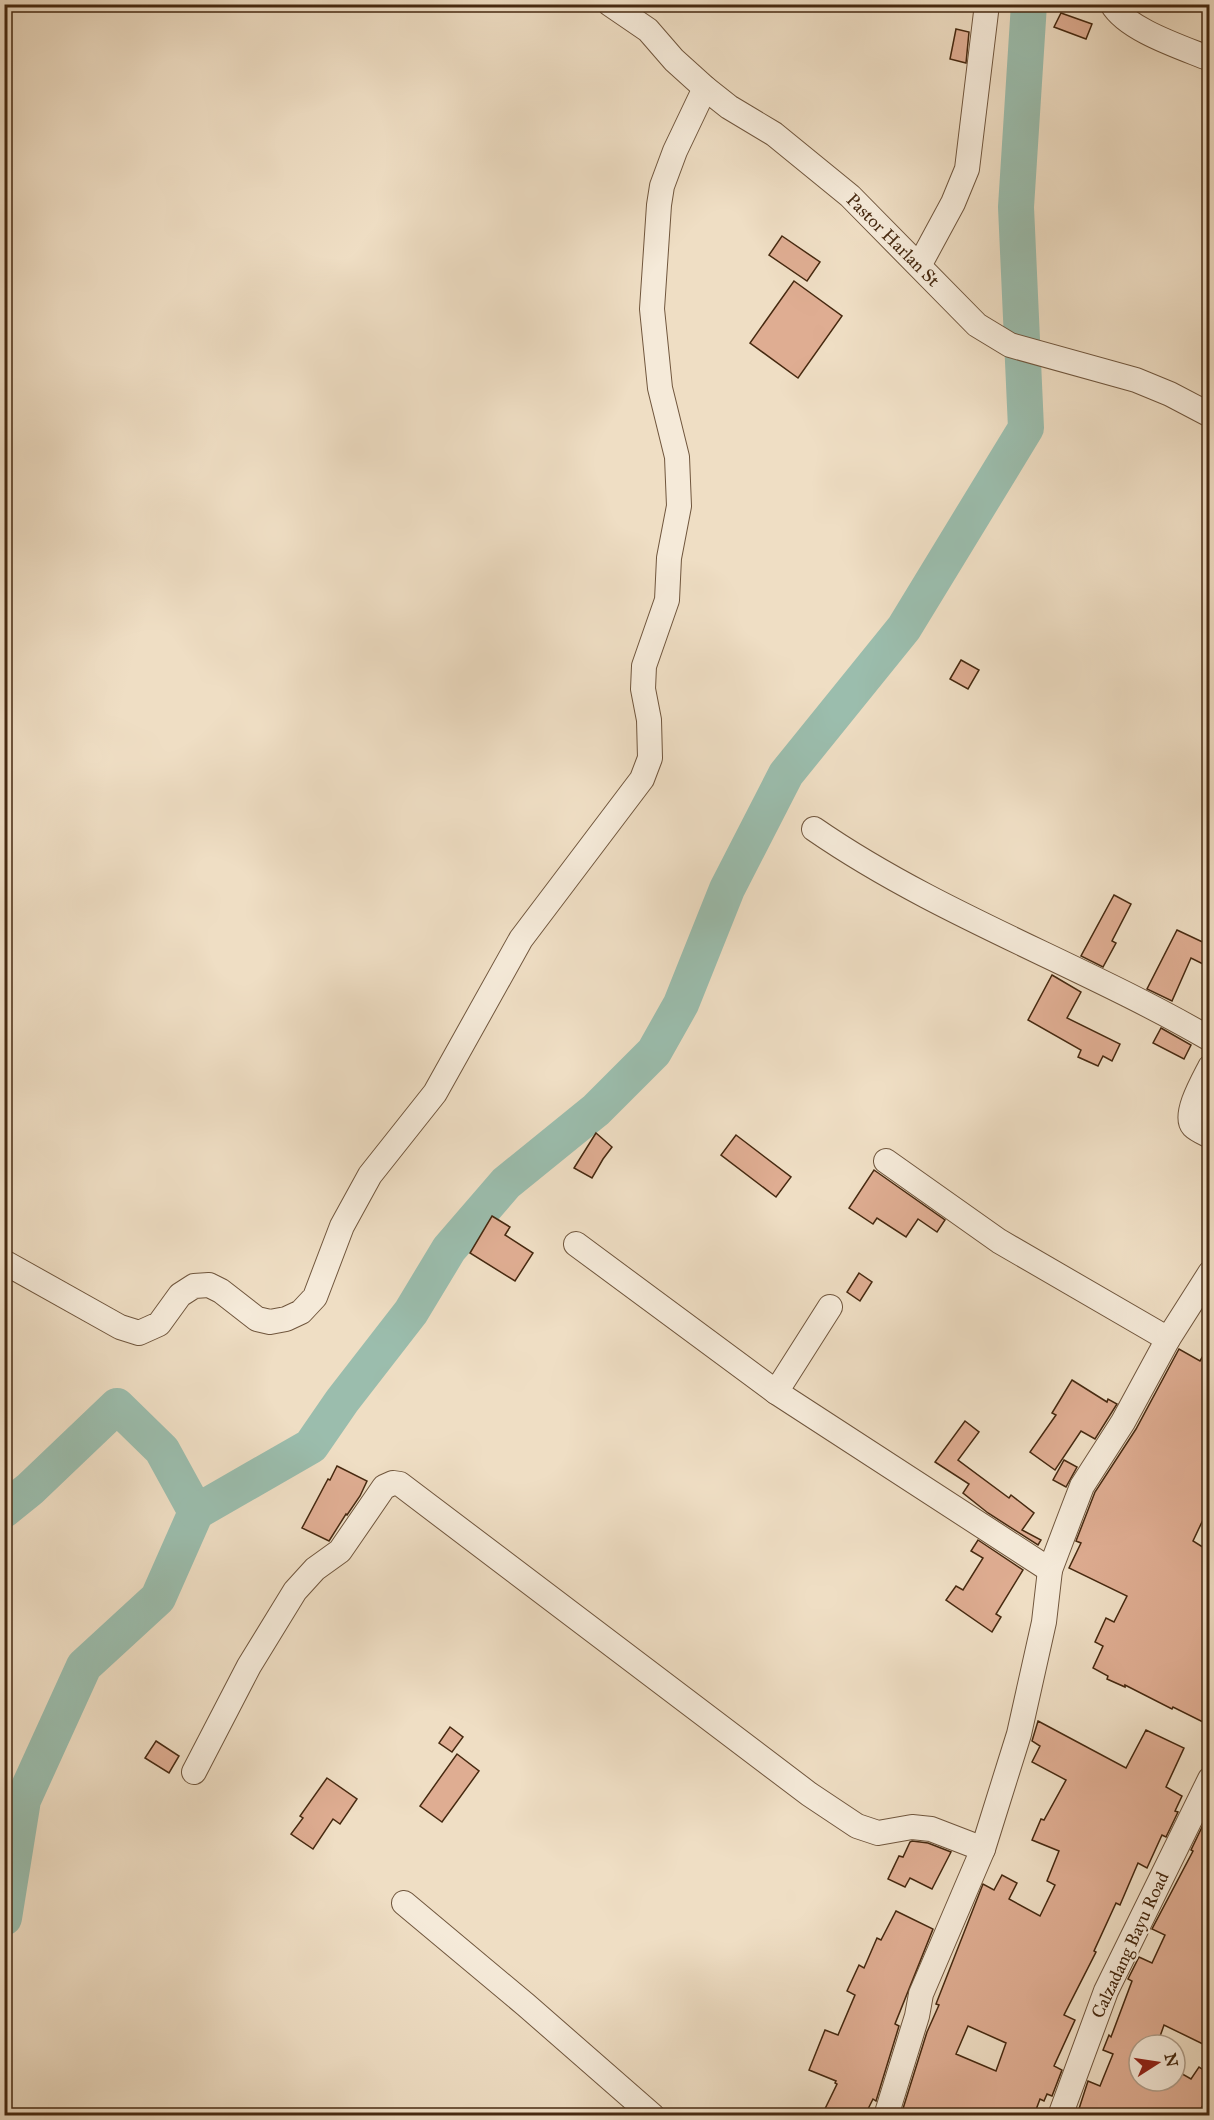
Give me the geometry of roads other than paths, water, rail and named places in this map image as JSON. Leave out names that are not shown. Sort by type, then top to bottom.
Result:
[{"type":"street","name":"Pastor Harlan St","points":[[610,4],[648,30],[674,60],[705,88],[729,107],[774,135],[850,196],[920,264],[977,325],[1010,345],[1136,380],[1170,394],[1209,415]]},
{"type":"street","points":[[920,264],[953,203],[967,169],[987,4]]},
{"type":"street","points":[[1112,4],[1118,14],[1133,26],[1209,59]]},
{"type":"street","points":[[4,1262],[120,1327],[139,1334],[159,1324],[180,1295],[194,1286],[209,1285],[221,1291],[256,1319],[270,1322],[286,1319],[301,1312],[315,1297],[342,1226],[370,1175],[435,1093],[521,939],[642,779],[650,758],[649,720],[643,689],[644,666],[667,600],[669,558],[679,506],[677,457],[660,388],[652,309],[659,205],[662,186],[675,151],[705,88]]},
{"type":"street","points":[[814,829],[850,853],[937,901],[1170,1017],[1209,1039]]},
{"type":"street","points":[[1209,1067],[1190,1112],[1193,1127],[1209,1136]]},
{"type":"street","points":[[886,1161],[999,1241],[1168,1339]]},
{"type":"street","points":[[576,1244],[776,1392],[1050,1570]]},
{"type":"street","points":[[886,2115],[917,2016],[921,1994],[983,1849],[1019,1734],[1044,1622],[1050,1570],[1082,1486],[1123,1422],[1168,1339],[1209,1273]]},
{"type":"street","points":[[776,1392],[830,1307]]},
{"type":"street","points":[[194,1772],[249,1666],[295,1591],[315,1569],[340,1551],[384,1486],[393,1483],[400,1484],[809,1794],[856,1826],[878,1833],[912,1827],[931,1829],[983,1849]]},
{"type":"street","name":"Calzadang Bayu Road","points":[[1060,2115],[1106,1991],[1209,1779]]},
{"type":"street","points":[[404,1904],[526,2005],[653,2115]]},
{"type":"waterway","points":[[196,1512],[311,1446],[342,1401],[411,1312],[449,1249],[506,1183],[596,1110],[654,1052],[681,1004],[727,889],[786,774],[904,628],[1026,428],[1016,207],[1029,4]]},
{"type":"waterway","points":[[4,1510],[30,1489],[117,1406],[162,1450],[196,1512],[158,1598],[84,1666],[23,1800],[4,1918]]}]
